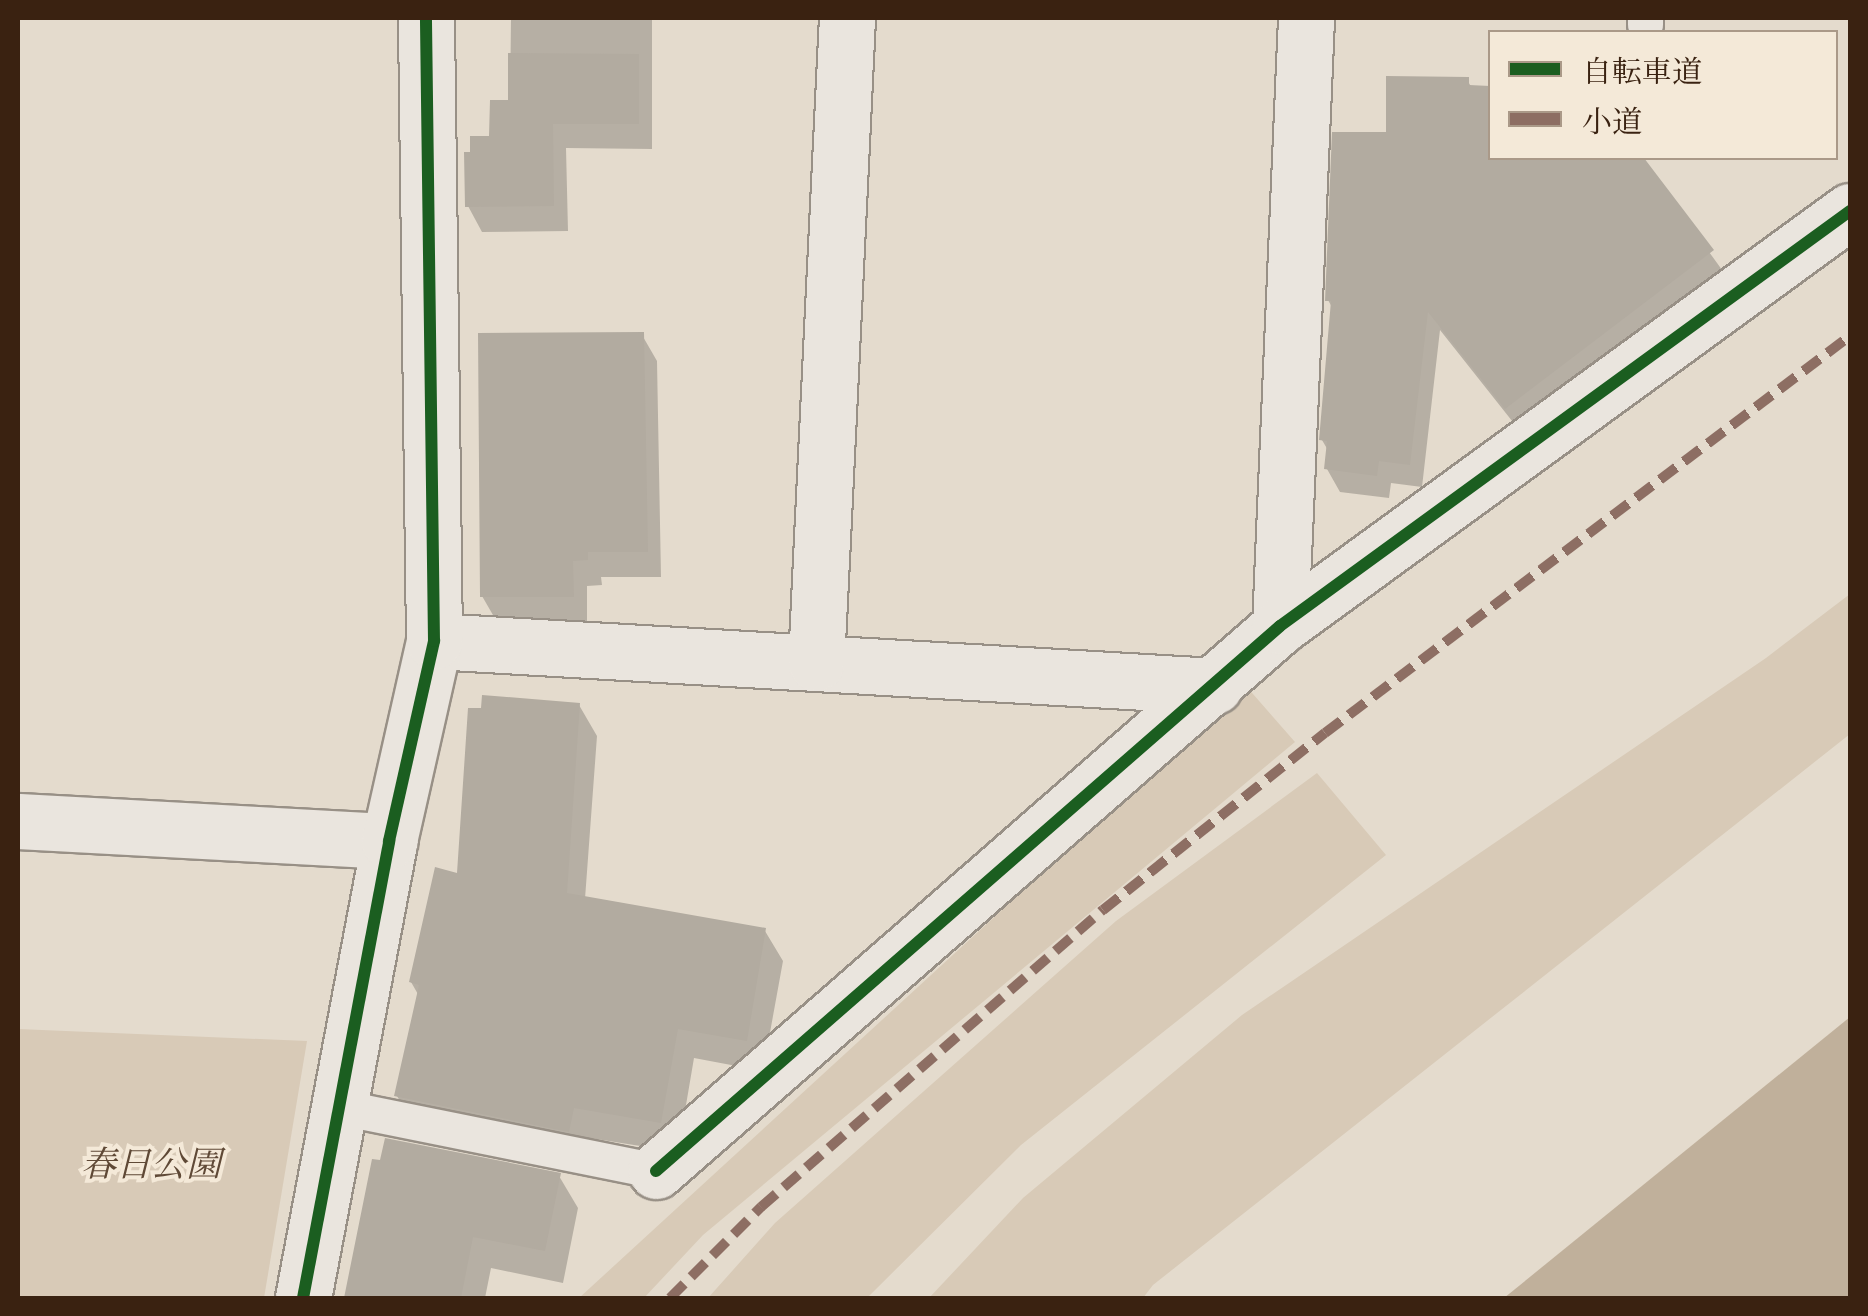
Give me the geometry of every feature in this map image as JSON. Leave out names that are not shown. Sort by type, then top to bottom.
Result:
[{"type":"street","points":[[303,1298],[389,841],[434,641],[426,18]]},
{"type":"street","points":[[816,663],[847,18]]},
{"type":"street","points":[[1280,626],[1306,18]]},
{"type":"street","points":[[656,1171],[1280,626],[1850,211]]},
{"type":"street","points":[[434,641],[1215,686]]},
{"type":"street","points":[[18,821],[389,841]]},
{"type":"lane","points":[[340,1107],[656,1171]]},
{"type":"green space","points":[[1850,594],[1850,734],[1153,1285],[1143,1298],[929,1298],[1023,1198],[1242,1015],[1766,658]]},
{"type":"green space","points":[[1246,686],[1295,742],[703,1235],[644,1298],[579,1298]]},
{"type":"green space","points":[[1317,773],[1386,855],[1021,1145],[867,1298],[708,1298],[775,1223],[1116,921]]},
{"type":"green space","name":"春日公園","points":[[18,1029],[307,1041],[264,1298],[18,1298]]},
{"type":"shaded area","points":[[1850,1017],[1850,1298],[1504,1298]]},
{"type":"building","points":[[508,53],[639,54],[639,124],[553,124],[554,206],[465,207],[464,152],[470,152],[470,136],[489,136],[490,100],[508,100]]},
{"type":"building","points":[[1386,76],[1469,77],[1469,85],[1488,86],[1488,160],[1646,160],[1714,250],[1505,409],[1428,312],[1410,465],[1379,461],[1377,476],[1324,469],[1327,441],[1319,440],[1331,301],[1325,301],[1332,132],[1386,132]]},
{"type":"building","points":[[644,332],[648,552],[588,552],[588,560],[573,561],[574,597],[480,597],[478,333]]},
{"type":"building","points":[[482,695],[580,703],[567,893],[766,928],[747,1041],[678,1029],[661,1123],[574,1108],[569,1132],[394,1096],[419,985],[409,982],[435,867],[457,873],[468,708],[481,708]]},
{"type":"building","points":[[385,1138],[561,1173],[545,1251],[473,1237],[461,1298],[344,1298],[372,1159],[380,1160]]},
{"type":"marked path","points":[[670,1298],[761,1207],[1103,910],[1325,733],[1850,336]]},
{"type":"cycle path","points":[[303,1298],[389,841],[434,641],[426,18]]},
{"type":"cycle path","points":[[656,1171],[1280,626],[1850,211]]}]
